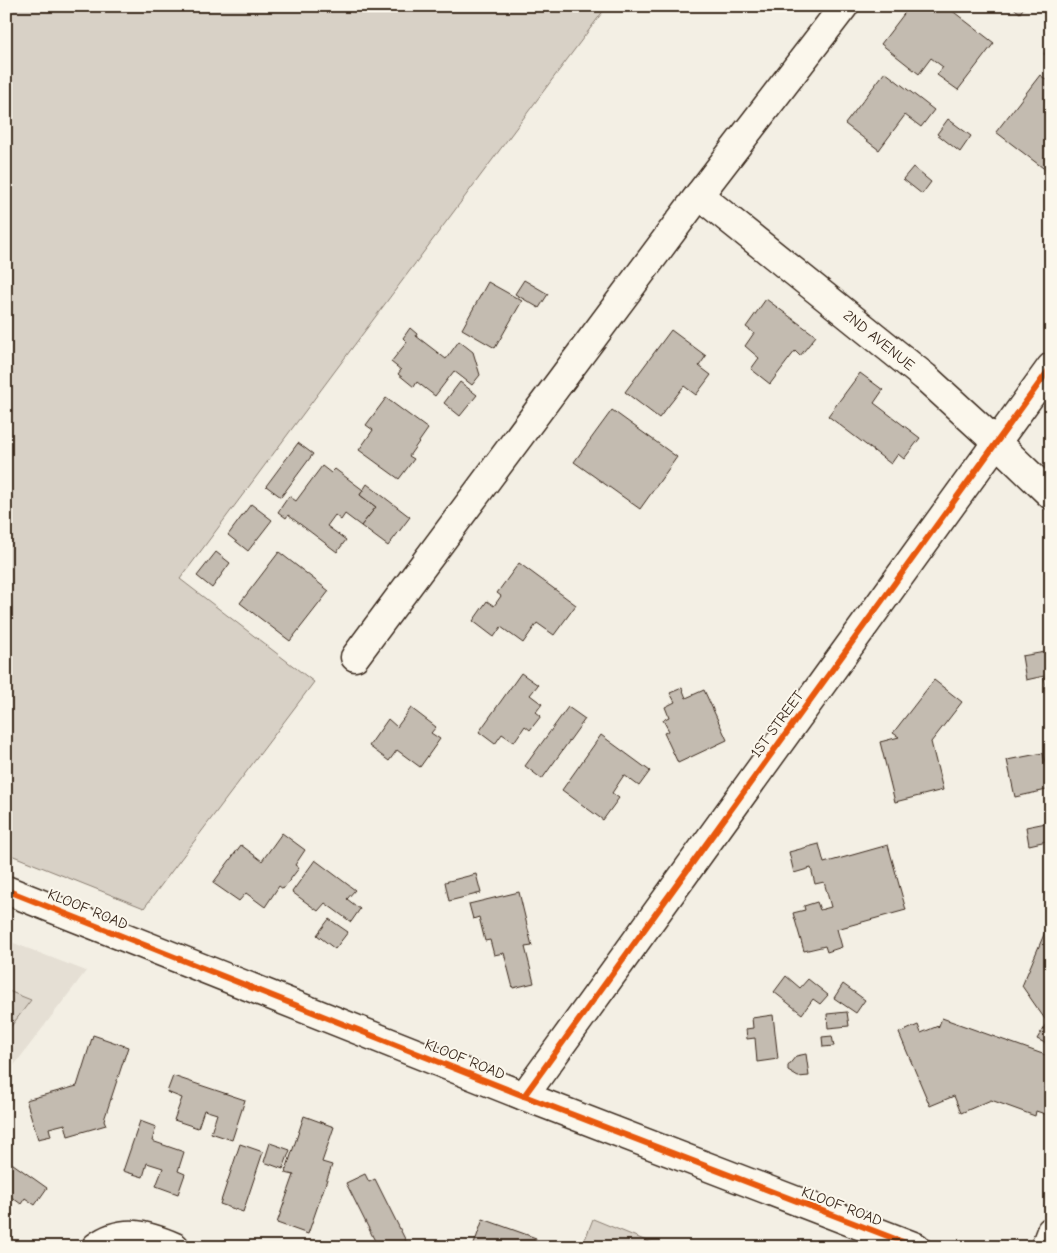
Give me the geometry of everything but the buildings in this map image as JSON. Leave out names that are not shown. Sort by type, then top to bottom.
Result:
[{"type":"street","points":[[355,657],[699,195],[844,6]]},
{"type":"street","name":"2ND AVENUE","points":[[699,195],[925,377],[1051,495]]},
{"type":"street","name":"1ST STREET","points":[[524,1096],[1051,367]]},
{"type":"street","name":"KLOOF ROAD","points":[[6,890],[524,1096],[864,1238],[916,1247]]},
{"type":"street","points":[[1045,1247],[1051,1231]]},
{"type":"street","points":[[96,1247],[107,1238],[136,1233],[175,1247]]},
{"type":"shaded area","points":[[6,6],[607,6],[180,579],[314,682],[144,908],[6,853]]},
{"type":"shaded area","points":[[6,940],[86,971],[6,1076]]},
{"type":"shaded area","points":[[6,990],[31,1000],[6,1033]]},
{"type":"shaded area","points":[[593,1219],[661,1247],[582,1247]]},
{"type":"cycle path","points":[[524,1096],[1051,367]]},
{"type":"cycle path","points":[[6,890],[524,1096],[916,1247]]}]
